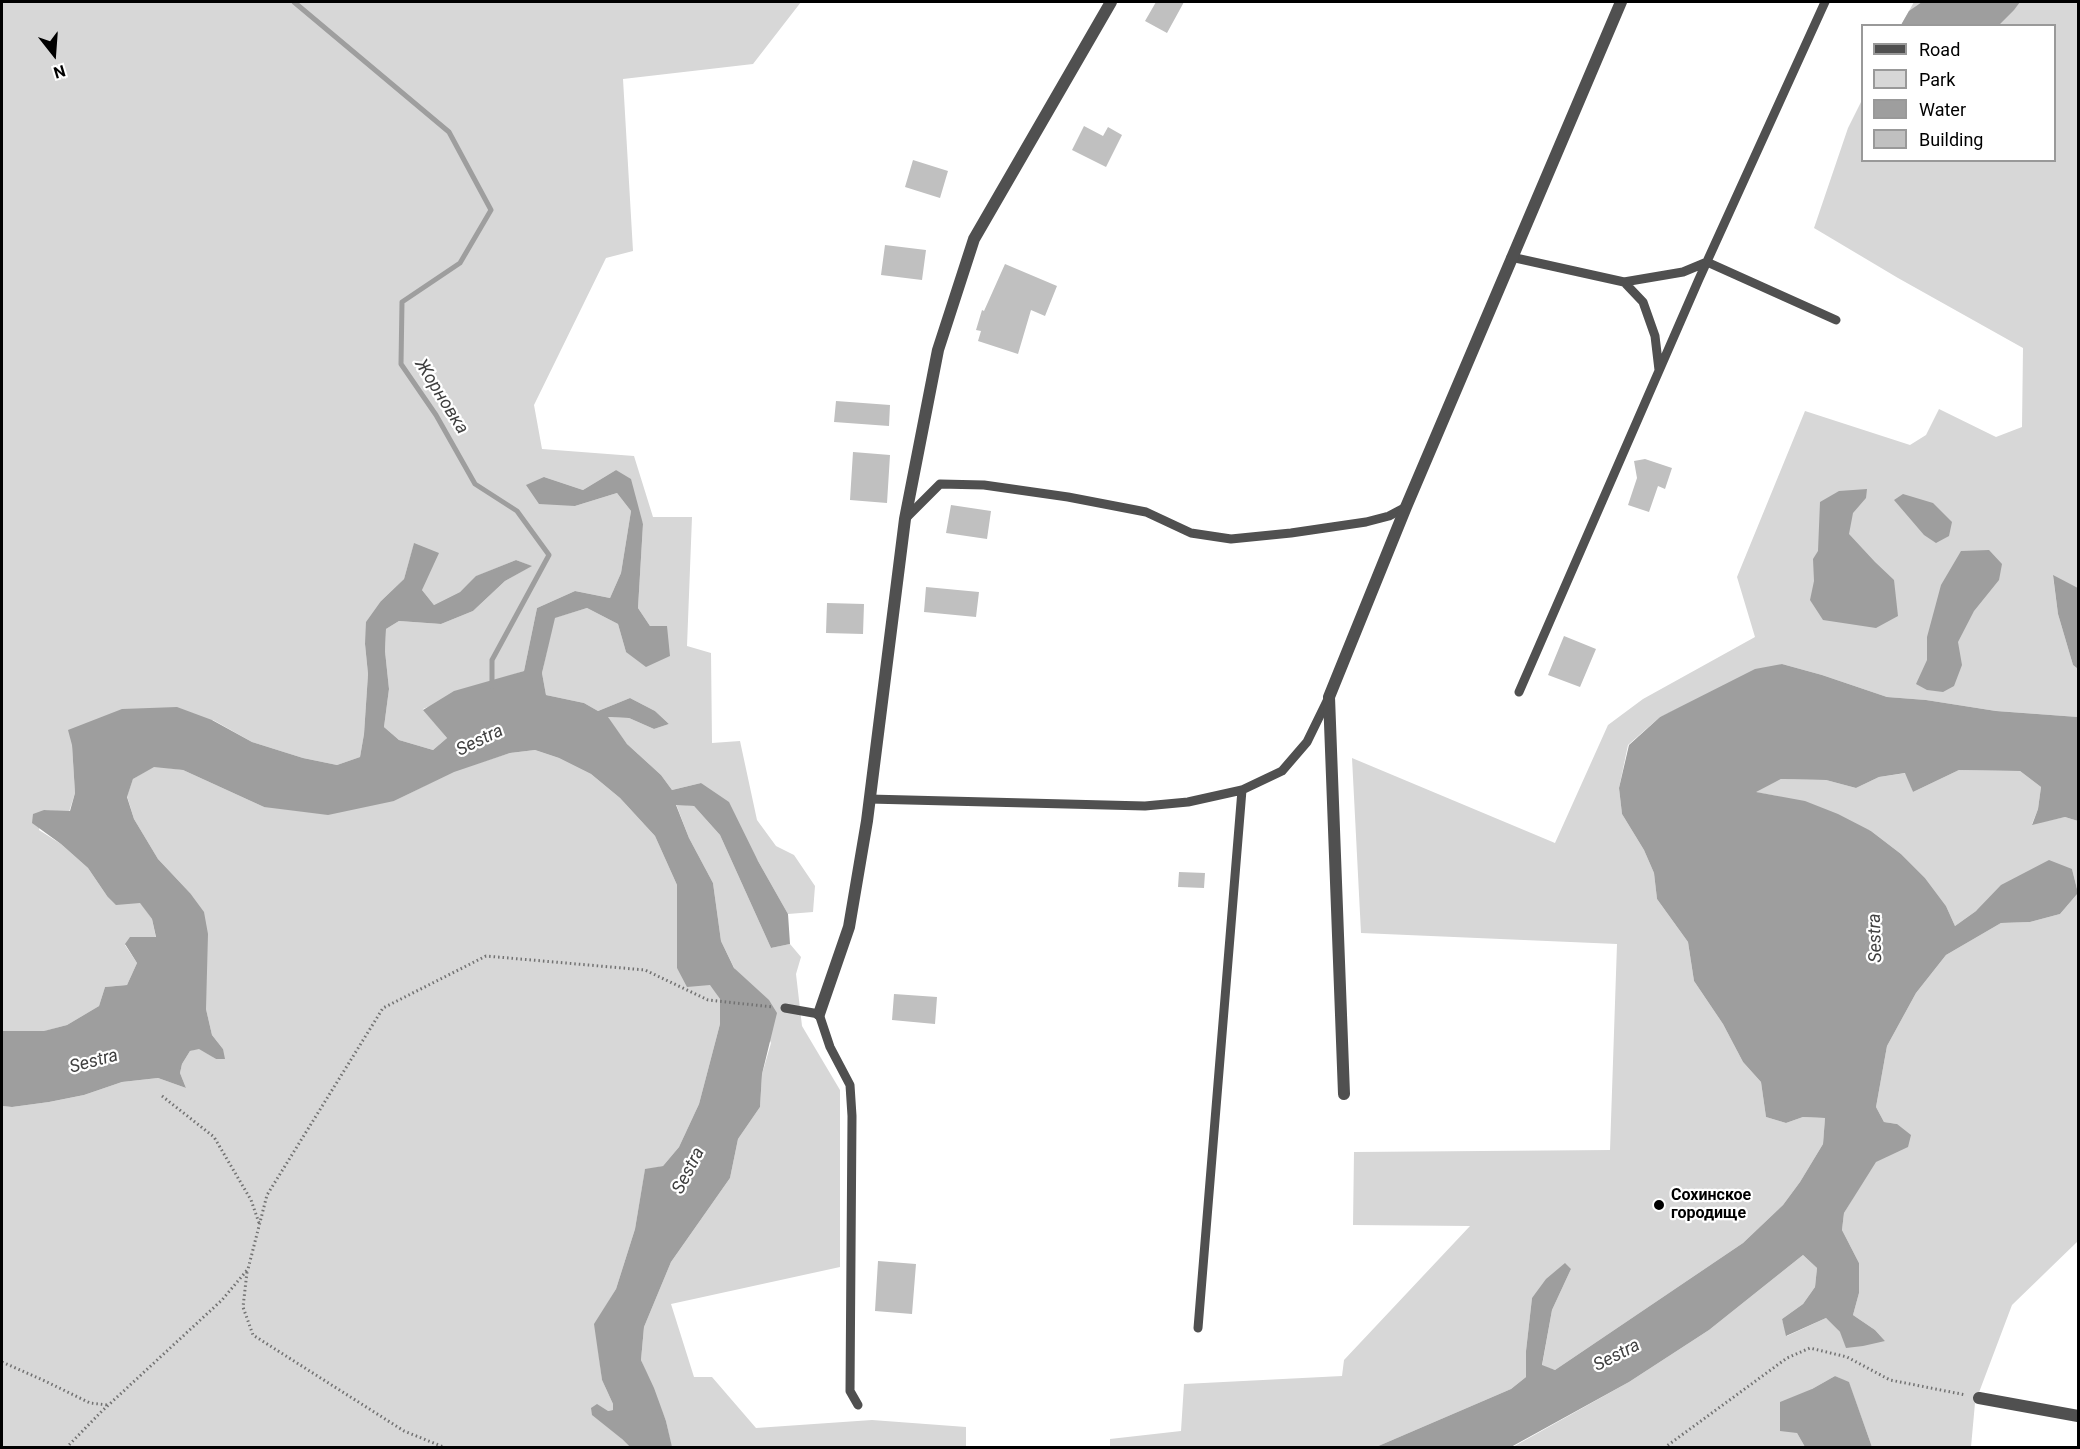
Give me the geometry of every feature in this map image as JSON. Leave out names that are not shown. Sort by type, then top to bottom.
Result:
[{"type":"street","points":[[819,1014],[849,927],[869,799],[905,519],[938,350],[974,239],[1111,2]]},
{"type":"street","points":[[1344,1094],[1329,697],[1511,257],[1621,2]]},
{"type":"street","points":[[1979,1398],[2079,1416]]},
{"type":"lane","points":[[1519,692],[1707,262],[1825,2]]},
{"type":"lane","points":[[1511,257],[1624,282],[1683,272],[1707,262],[1836,320]]},
{"type":"lane","points":[[1624,282],[1643,302],[1655,336],[1659,371]]},
{"type":"lane","points":[[905,519],[940,484],[984,485],[1068,496],[1146,513],[1191,533],[1231,539],[1366,522],[1389,516],[1406,507]]},
{"type":"lane","points":[[869,799],[1145,806],[1188,802],[1242,790],[1282,771],[1307,742],[1329,697]]},
{"type":"lane","points":[[1198,1328],[1242,790]]},
{"type":"lane","points":[[785,1008],[819,1014],[830,1047],[850,1084],[852,1116],[850,1391],[858,1405]]},
{"type":"path","points":[[446,1448],[404,1431],[253,1335],[243,1307],[248,1269],[267,1195],[383,1008],[486,956],[645,970],[708,1000],[785,1008]]},
{"type":"path","points":[[162,1096],[214,1137],[251,1200],[259,1225]]},
{"type":"path","points":[[66,1448],[222,1300],[248,1269]]},
{"type":"path","points":[[1664,1448],[1787,1358],[1810,1348],[1847,1357],[1890,1380],[1979,1398]]},
{"type":"path","points":[[2,1362],[90,1403],[109,1406]]},
{"type":"green space","points":[[2,2],[801,2],[753,64],[623,79],[633,251],[606,258],[534,405],[542,449],[634,456],[653,517],[692,517],[687,646],[711,653],[712,743],[740,741],[757,820],[776,846],[794,855],[815,886],[813,912],[788,914],[758,861],[701,783],[672,790],[661,775],[627,744],[607,717],[629,718],[654,729],[669,724],[655,711],[630,698],[598,711],[584,703],[546,695],[542,673],[554,618],[587,608],[618,624],[626,652],[650,626],[638,608],[643,524],[616,470],[583,490],[544,477],[575,506],[617,493],[631,511],[621,573],[610,598],[575,591],[537,608],[524,671],[423,709],[447,738],[433,750],[399,740],[384,727],[389,689],[385,651],[386,629],[399,621],[441,624],[473,611],[505,581],[531,566],[516,560],[477,576],[460,592],[434,605],[422,590],[414,544],[404,579],[381,601],[365,644],[368,674],[360,757],[337,765],[303,758],[252,742],[213,720],[72,745],[75,793],[69,812],[44,810],[39,830],[61,844],[88,868],[107,896],[140,902],[152,919],[156,938],[125,945],[137,963],[127,985],[105,987],[99,1006],[67,1025],[45,1031],[2,1031]]},
{"type":"green space","points":[[1914,2],[2078,2],[2078,588],[2053,576],[2058,614],[2073,665],[2078,669],[2078,717],[1996,711],[1926,700],[1887,697],[1782,664],[1660,717],[1628,745],[1619,788],[1622,814],[1644,850],[1654,873],[1657,899],[1688,942],[1694,981],[1723,1024],[1743,1062],[1761,1082],[1766,1117],[1786,1123],[1803,1117],[1825,1118],[1823,1144],[1783,1205],[1743,1243],[1555,1370],[1542,1366],[1552,1310],[1571,1269],[1532,1298],[1526,1351],[1526,1377],[1511,1389],[1376,1447],[1110,1448],[1110,1439],[1181,1431],[1184,1384],[1342,1376],[1344,1360],[1470,1226],[1353,1225],[1354,1152],[1610,1150],[1617,944],[1361,933],[1352,758],[1555,843],[1608,725],[1643,699],[1755,637],[1737,577],[1805,411],[1910,445],[1926,435],[1939,409],[1996,437],[2022,427],[2023,348],[1814,228],[1848,128],[1861,102],[1861,162],[2056,162],[2056,24],[1902,24]]},
{"type":"green space","points":[[535,750],[559,758],[591,774],[620,798],[655,836],[677,885],[677,968],[711,985],[720,999],[720,1024],[699,1104],[679,1147],[663,1166],[645,1170],[635,1229],[616,1289],[595,1324],[602,1380],[613,1404],[613,1410],[608,1411],[622,1439],[630,1447],[2,1448],[2,1106],[12,1107],[49,1102],[84,1095],[122,1082],[158,1078],[186,1088],[180,1073],[182,1064],[190,1051],[199,1048],[216,1059],[223,1049],[212,1035],[206,1009],[190,893],[158,859],[134,819],[127,796],[133,779],[154,766],[183,770],[264,807],[394,801],[454,771],[510,753]]},
{"type":"green space","points":[[1959,770],[2020,771],[2041,787],[2038,809],[2032,824],[2065,817],[2078,821],[2078,893],[2072,869],[1976,911],[1955,926],[1946,906],[1925,878],[1901,854],[1871,831],[1777,796],[1754,792],[1781,779],[1826,780],[1856,788],[1879,777],[1906,773],[1913,792]]},
{"type":"green space","points":[[676,804],[694,806],[720,835],[771,948],[790,944],[801,957],[796,974],[802,1026],[840,1090],[840,1267],[671,1304],[694,1377],[712,1377],[756,1428],[872,1420],[966,1427],[966,1447],[672,1447],[671,1445],[666,1421],[641,1360],[644,1327],[671,1262],[730,1178],[738,1139],[760,1107],[762,1074],[771,1043],[721,941],[713,883],[689,838]]},
{"type":"green space","points":[[2078,893],[2078,1241],[2012,1305],[1975,1403],[1971,1447],[1872,1447],[1849,1383],[1835,1376],[1812,1389],[1797,1433],[1805,1447],[1511,1448],[1629,1382],[1709,1330],[1803,1255],[1817,1268],[1815,1287],[1803,1304],[1782,1319],[1787,1336],[1826,1318],[1840,1332],[1885,1341],[1875,1330],[1853,1315],[1859,1293],[1859,1263],[1842,1230],[1844,1213],[1897,1124],[1884,1122],[1876,1107],[1887,1046],[1916,993],[1946,955],[2001,923],[2030,922],[2060,914]]},
{"type":"water","points":[[1922,2],[2020,2],[2000,24],[1902,24],[1909,11]]},
{"type":"water","name":"Sestra","points":[[616,470],[631,479],[643,524],[638,608],[650,626],[667,626],[670,656],[646,667],[626,652],[618,624],[587,608],[555,618],[542,673],[546,695],[584,703],[598,711],[630,698],[655,711],[669,724],[654,729],[629,718],[608,717],[627,744],[661,775],[672,790],[701,783],[729,802],[758,861],[788,914],[790,944],[771,948],[720,835],[694,806],[676,805],[689,838],[713,883],[721,941],[734,968],[769,1000],[777,1013],[762,1074],[760,1107],[738,1139],[730,1178],[671,1262],[644,1327],[641,1360],[666,1421],[672,1447],[630,1447],[592,1415],[591,1408],[597,1404],[608,1411],[613,1410],[613,1404],[602,1380],[594,1324],[616,1289],[635,1229],[645,1169],[663,1166],[679,1147],[699,1104],[720,1024],[720,999],[710,985],[687,987],[677,968],[677,885],[655,836],[620,798],[591,774],[559,758],[535,750],[510,753],[454,772],[394,801],[328,815],[264,807],[183,770],[154,767],[133,779],[127,797],[134,819],[158,859],[190,893],[204,912],[208,934],[206,1009],[212,1035],[223,1049],[225,1059],[216,1059],[199,1049],[190,1051],[182,1064],[180,1073],[186,1088],[158,1078],[122,1082],[84,1095],[49,1102],[12,1107],[2,1106],[2,1031],[44,1031],[67,1025],[99,1006],[105,987],[127,985],[137,963],[125,944],[130,937],[156,937],[152,919],[140,903],[116,905],[88,868],[32,823],[33,814],[44,810],[70,811],[75,793],[72,745],[68,730],[122,709],[177,707],[212,720],[252,742],[303,758],[337,765],[360,757],[368,674],[365,644],[366,622],[381,601],[404,579],[414,543],[439,553],[422,590],[434,605],[460,592],[476,576],[516,560],[532,566],[505,581],[473,611],[441,624],[399,621],[386,629],[385,651],[389,689],[384,727],[399,740],[433,750],[447,738],[423,710],[454,691],[524,671],[537,608],[575,591],[610,598],[621,573],[631,511],[617,493],[575,506],[539,504],[526,485],[544,477],[583,490]]},
{"type":"water","points":[[1867,489],[1866,498],[1853,513],[1849,534],[1894,580],[1898,616],[1876,628],[1823,620],[1810,600],[1814,581],[1813,559],[1818,551],[1820,502],[1839,491]]},
{"type":"water","points":[[1903,494],[1933,503],[1952,522],[1949,536],[1936,543],[1924,535],[1894,500]]},
{"type":"water","points":[[1989,550],[2002,564],[1999,580],[1974,611],[1958,642],[1962,665],[1954,686],[1943,692],[1927,690],[1916,684],[1927,660],[1927,637],[1941,585],[1961,551]]},
{"type":"water","points":[[2053,575],[2078,588],[2078,669],[2073,665],[2058,614]]},
{"type":"water","name":"Sestra","points":[[1782,664],[1887,697],[1926,700],[1996,711],[2078,717],[2078,821],[2065,817],[2032,825],[2038,809],[2041,787],[2020,771],[1959,770],[1913,792],[1905,773],[1879,777],[1856,788],[1826,780],[1781,779],[1756,792],[1805,801],[1838,814],[1871,831],[1901,854],[1925,878],[1946,906],[1955,926],[1976,911],[2001,885],[2049,860],[2072,869],[2078,893],[2060,914],[2030,922],[2001,923],[1946,955],[1916,993],[1887,1046],[1876,1107],[1884,1122],[1897,1124],[1911,1135],[1908,1147],[1876,1162],[1844,1213],[1842,1230],[1859,1263],[1859,1293],[1853,1315],[1875,1330],[1885,1341],[1846,1348],[1840,1332],[1826,1318],[1786,1336],[1782,1319],[1803,1304],[1815,1287],[1817,1268],[1803,1255],[1709,1330],[1629,1382],[1511,1447],[1376,1447],[1511,1389],[1526,1377],[1526,1351],[1532,1298],[1546,1279],[1565,1263],[1571,1269],[1552,1310],[1542,1365],[1555,1370],[1743,1243],[1783,1205],[1823,1144],[1825,1118],[1803,1117],[1786,1123],[1766,1117],[1761,1082],[1743,1062],[1723,1024],[1694,981],[1688,942],[1657,899],[1654,873],[1644,850],[1622,814],[1619,788],[1629,745],[1660,717],[1755,669]]},
{"type":"water","points":[[1835,1376],[1849,1382],[1872,1447],[1805,1447],[1797,1433],[1780,1431],[1780,1402],[1812,1389]]},
{"type":"building","points":[[1156,2],[1184,2],[1167,33],[1145,21]]},
{"type":"building","points":[[1084,126],[1103,136],[1108,127],[1122,135],[1106,167],[1072,150]]},
{"type":"building","points":[[913,160],[948,171],[940,198],[905,187]]},
{"type":"building","points":[[885,245],[926,250],[922,280],[881,275]]},
{"type":"building","points":[[1005,264],[1057,286],[1045,316],[1031,310],[1018,354],[978,341],[981,331],[976,330],[982,310],[984,311]]},
{"type":"building","points":[[836,401],[890,405],[889,426],[834,422]]},
{"type":"building","points":[[853,452],[890,455],[887,503],[850,500]]},
{"type":"building","points":[[1645,459],[1672,468],[1665,489],[1658,486],[1649,512],[1628,505],[1637,478],[1634,461]]},
{"type":"building","points":[[951,505],[991,511],[987,539],[946,533]]},
{"type":"building","points":[[926,587],[979,592],[976,617],[924,612]]},
{"type":"building","points":[[827,603],[864,604],[863,634],[826,633]]},
{"type":"building","points":[[1564,636],[1596,649],[1580,687],[1548,675]]},
{"type":"building","points":[[1179,872],[1205,873],[1204,888],[1178,887]]},
{"type":"building","points":[[894,994],[937,997],[935,1024],[892,1020]]},
{"type":"building","points":[[878,1261],[916,1264],[912,1314],[875,1311]]},
{"type":"waterway","name":"Жорновка","points":[[294,2],[449,132],[491,210],[460,263],[402,302],[401,364],[436,415],[475,484],[517,511],[549,555],[492,660],[492,686]]},
{"type":"place","name":"Сохинское городище","points":[[1659,1205]]}]
